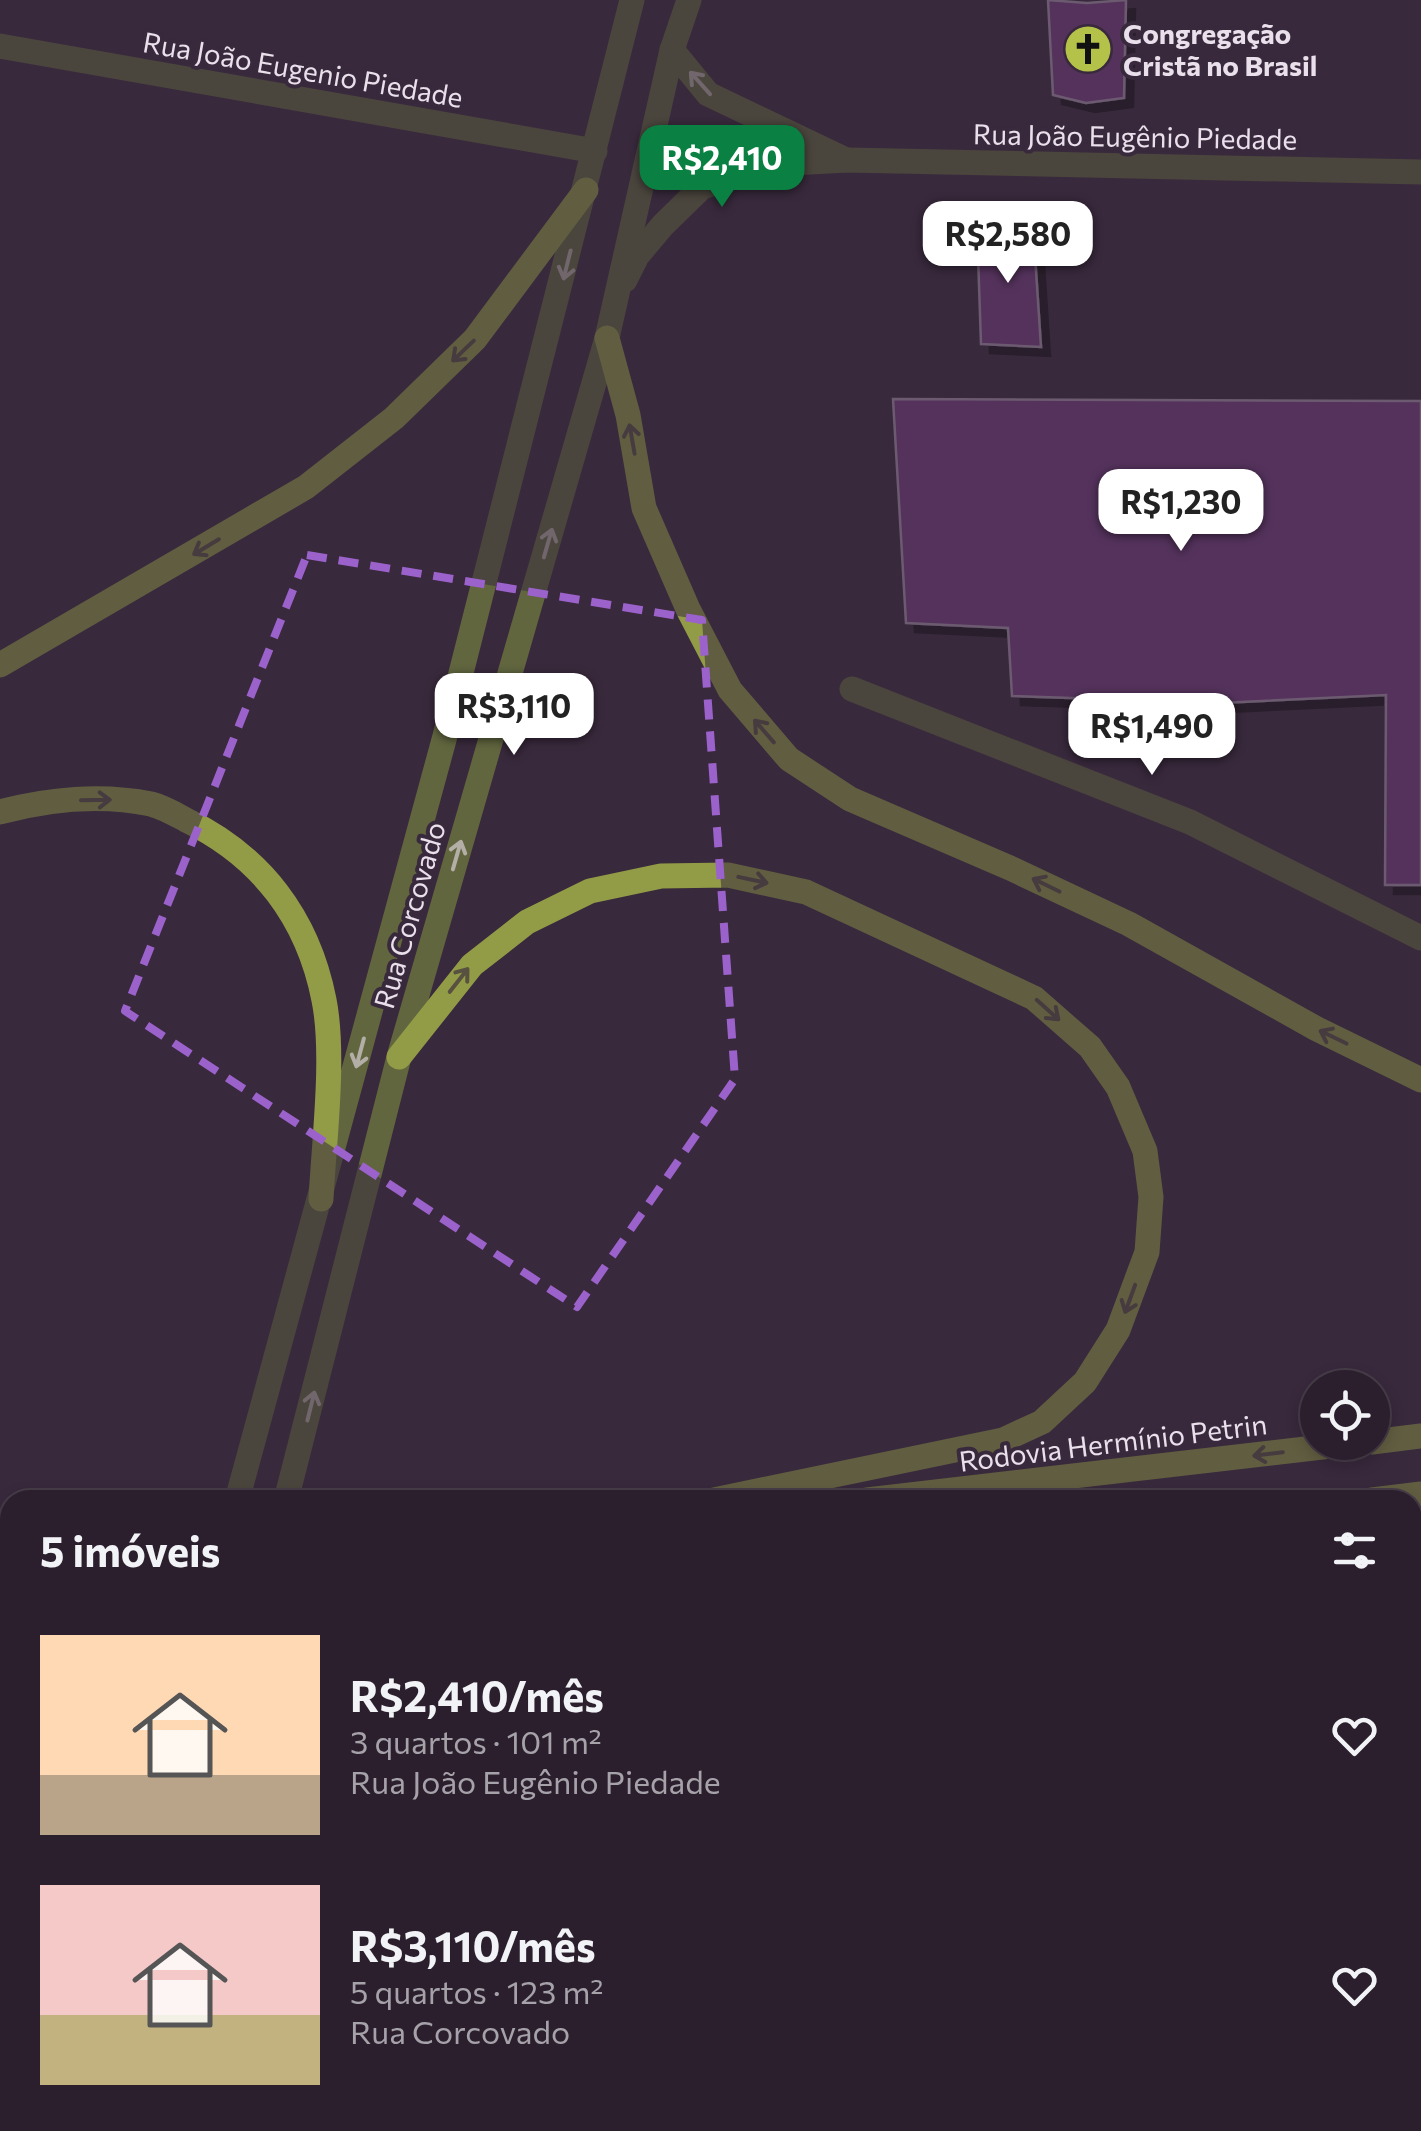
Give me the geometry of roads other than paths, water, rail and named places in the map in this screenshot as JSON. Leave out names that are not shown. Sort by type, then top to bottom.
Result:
[{"type":"main road","points":[[0,665],[306,487],[394,418],[475,339],[586,190]]},
{"type":"main road","points":[[607,338],[628,416],[644,508],[730,690],[789,759],[850,799],[1128,924],[1317,1030],[1421,1080]]},
{"type":"main road","points":[[0,812],[31,804],[104,798],[155,805],[213,833],[248,858],[291,911],[314,955],[325,1004],[321,1199]]},
{"type":"main road","points":[[399,1057],[472,965],[527,922],[590,892],[660,876],[728,874],[806,892],[1034,998],[1090,1047],[1118,1086],[1145,1151],[1152,1197],[1147,1252],[1118,1330],[1086,1382],[1042,1422],[1003,1440],[762,1490]]},
{"type":"main road","points":[[1390,1440],[1421,1436]]},
{"type":"main road","name":"Rodovia Hermínio Petrin","points":[[954,1490],[1300,1449]]},
{"type":"street","name":"Rua Corcovado","points":[[240,1490],[321,1199],[586,190],[632,0]]},
{"type":"street","name":"Rua Corcovado","points":[[289,1490],[399,1057],[607,338],[672,50],[689,0]]},
{"type":"street","name":"Rua João Eugenio Piedade","points":[[0,46],[595,151]]},
{"type":"street","name":"Rua João Eugênio Piedade","points":[[672,50],[708,94],[847,160]]},
{"type":"street","name":"Rua João Eugênio Piedade","points":[[618,297],[637,256],[662,224],[702,187],[773,164],[847,160],[1421,172]]},
{"type":"street","points":[[852,690],[1190,822],[1421,938]]},
{"type":"place","name":"Congregação Cristã no Brasil","points":[[1088,49]]}]
